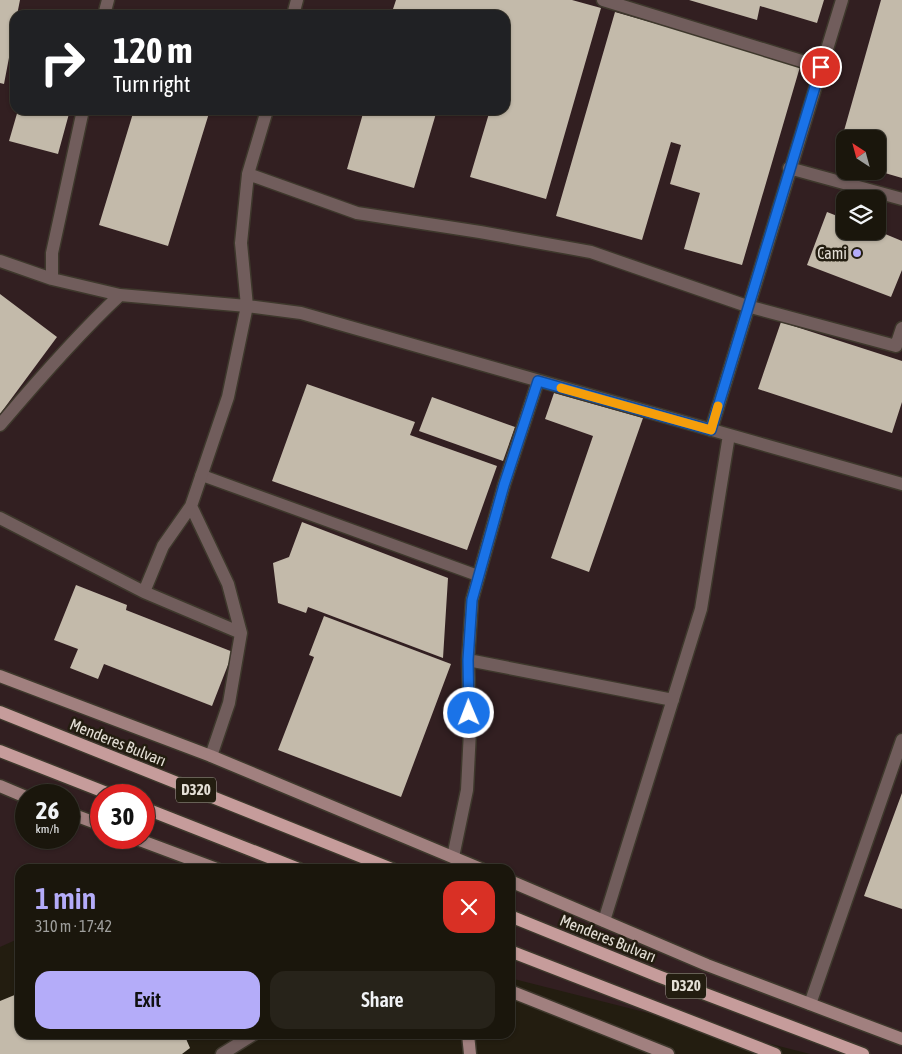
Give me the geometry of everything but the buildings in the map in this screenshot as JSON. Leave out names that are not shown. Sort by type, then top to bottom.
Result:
[{"type":"main road","points":[[0,676],[211,756],[469,864]]},
{"type":"main road","name":"Menderes Bulvarı","points":[[0,712],[380,864]]},
{"type":"main road","points":[[0,751],[90,786]]},
{"type":"main road","points":[[0,786],[15,792]]},
{"type":"main road","name":"D320","points":[[155,812],[286,864]]},
{"type":"main road","points":[[155,846],[204,864]]},
{"type":"main road","points":[[515,883],[707,965],[902,1039]]},
{"type":"main road","name":"Menderes Bulvarı","points":[[515,918],[658,976],[863,1054]]},
{"type":"main road","name":"D320","points":[[515,953],[775,1054]]},
{"type":"main road","points":[[515,993],[668,1054]]},
{"type":"main road","points":[[468,1039],[470,1054]]},
{"type":"street","points":[[602,0],[821,67]]},
{"type":"street","points":[[711,430],[789,168],[842,0]]},
{"type":"street","points":[[52,279],[52,253],[83,115]]},
{"type":"street","points":[[144,592],[163,546],[191,506],[228,397],[247,306],[241,242],[248,174],[265,115]]},
{"type":"street","points":[[789,168],[902,199]]},
{"type":"street","points":[[248,174],[357,213],[591,252],[747,306],[896,346],[902,328]]},
{"type":"street","points":[[0,261],[52,279],[120,295],[247,306],[301,313],[902,484]]},
{"type":"street","points":[[0,425],[92,321],[120,295]]},
{"type":"street","points":[[453,857],[467,790],[470,731],[468,660],[472,600],[504,485],[538,381]]},
{"type":"street","points":[[604,921],[701,609],[729,435]]},
{"type":"street","points":[[191,506],[228,584],[240,633],[229,703],[211,756]]},
{"type":"street","points":[[0,518],[144,592],[240,633]]},
{"type":"street","points":[[468,660],[673,700]]},
{"type":"street","points":[[810,1004],[902,740]]},
{"type":"street","points":[[222,1054],[246,1039]]},
{"type":"lane","points":[[202,475],[478,576]]},
{"type":"shaded area","points":[[0,0],[902,0],[902,1054],[810,1054],[515,979],[515,864],[15,864],[15,940],[0,947]]},
{"type":"slow traffic","points":[[561,388],[711,430],[718,406]]},
{"type":"place","name":"Cami","points":[[857,253]]},
{"type":"route","points":[[469,713],[468,660],[472,600],[504,485],[538,381],[711,430],[747,306],[821,67]]}]
